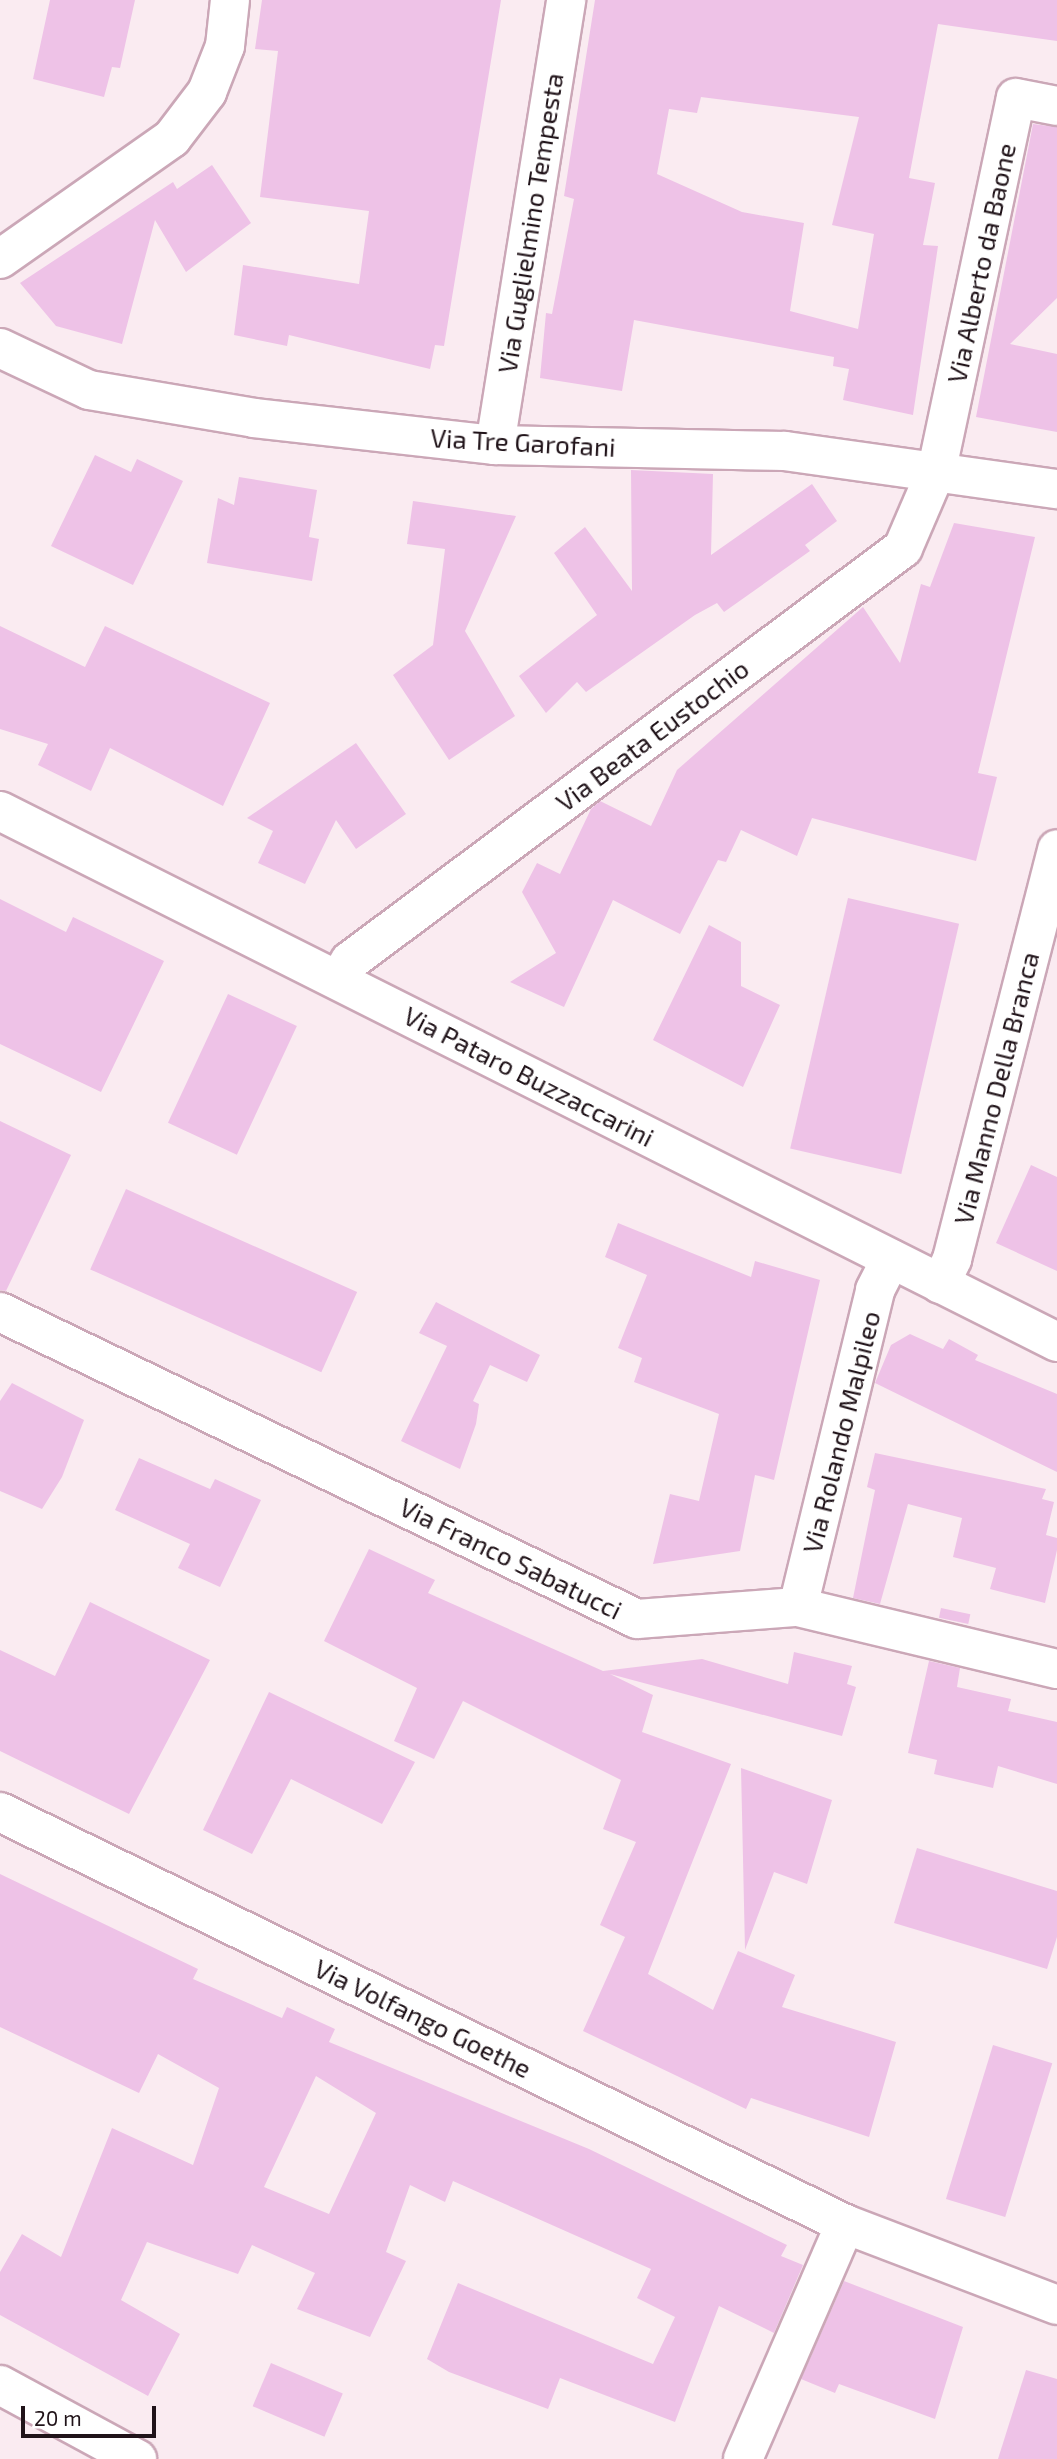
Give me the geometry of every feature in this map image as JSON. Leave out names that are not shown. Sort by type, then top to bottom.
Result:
[{"type":"street","points":[[0,259],[172,138],[207,92],[225,46],[230,0]]},
{"type":"street","name":"Via Guglielmino Tempesta","points":[[495,445],[566,0]]},
{"type":"street","name":"Via Alberto da Baone","points":[[937,469],[1016,98],[1057,106]]},
{"type":"street","name":"Via Tre Garofani","points":[[0,348],[89,390],[254,418],[495,445],[785,451],[937,469],[1057,489]]},
{"type":"street","name":"Via Beata Eustochio","points":[[339,979],[350,961],[903,548],[937,469]]},
{"type":"street","name":"Via Pataro Buzzaccarini","points":[[0,811],[1057,1342]]},
{"type":"street","name":"Via Manno Della Branca","points":[[940,1284],[952,1259],[1057,849]]},
{"type":"street","name":"Via Rolando Malpileo","points":[[798,1607],[875,1290],[891,1259]]},
{"type":"street","name":"Via Franco Sabatucci","points":[[0,1312],[637,1619],[798,1607],[1057,1669]]},
{"type":"street","name":"Via Volfango Goethe","points":[[0,1812],[845,2224],[1057,2305]]},
{"type":"street","points":[[743,2459],[845,2224]]},
{"type":"street","points":[[0,2385],[137,2459]]},
{"type":"building","points":[[50,0],[135,0],[120,68],[112,67],[104,97],[33,79]]},
{"type":"building","points":[[262,0],[501,0],[444,346],[435,345],[430,369],[289,335],[287,346],[234,335],[243,265],[359,284],[369,211],[260,197],[278,51],[255,49]]},
{"type":"building","points":[[595,0],[1057,0],[1057,41],[938,24],[909,178],[935,183],[923,245],[938,246],[913,415],[843,400],[849,369],[833,366],[834,357],[634,320],[622,391],[540,378],[546,313],[552,314],[574,199],[564,196]],"holes":[[[701,97],[859,117],[832,225],[874,234],[858,329],[790,311],[804,223],[742,212],[657,174],[669,109],[697,113]]]},
{"type":"building","points":[[1033,124],[1057,127],[1057,298],[1010,344],[1057,354],[1057,432],[976,417]]},
{"type":"building","points":[[212,165],[251,223],[186,272],[155,220],[122,344],[56,326],[20,283],[173,182],[177,189]]},
{"type":"building","points":[[95,455],[131,472],[137,459],[183,481],[133,585],[51,546]]},
{"type":"building","points":[[631,470],[713,474],[711,555],[812,484],[837,521],[805,545],[810,551],[724,612],[717,603],[695,615],[586,692],[577,682],[546,713],[519,676],[597,615],[554,553],[585,527],[632,591]]},
{"type":"building","points":[[239,477],[317,490],[309,537],[319,539],[312,581],[207,563],[218,498],[234,505]]},
{"type":"building","points":[[413,501],[516,516],[465,631],[515,716],[449,760],[393,675],[433,645],[445,549],[407,544]]},
{"type":"building","points":[[954,523],[1035,537],[978,773],[997,777],[976,861],[812,818],[797,856],[741,830],[726,862],[718,860],[680,934],[613,900],[564,1007],[510,982],[556,953],[522,892],[537,863],[560,874],[591,809],[600,801],[651,826],[677,770],[863,607],[900,663],[921,584],[930,587]]},
{"type":"building","points":[[0,626],[85,667],[105,626],[270,703],[223,806],[110,748],[91,791],[38,765],[48,744],[0,729]]},
{"type":"building","points":[[356,743],[406,814],[356,849],[336,820],[305,884],[258,863],[273,831],[247,818]]},
{"type":"building","points":[[848,898],[959,924],[901,1174],[790,1148]]},
{"type":"building","points":[[0,899],[66,932],[73,917],[164,961],[101,1092],[0,1044]]},
{"type":"building","points":[[709,925],[741,942],[741,986],[780,1005],[743,1087],[653,1040]]},
{"type":"building","points":[[228,994],[297,1026],[237,1155],[168,1123]]},
{"type":"building","points":[[0,1121],[71,1155],[6,1291],[0,1290]]},
{"type":"building","points":[[1031,1165],[1057,1177],[1057,1271],[996,1243]]},
{"type":"building","points":[[126,1189],[357,1292],[321,1372],[90,1269]]},
{"type":"building","points":[[618,1223],[751,1277],[755,1261],[820,1280],[774,1480],[755,1475],[740,1551],[653,1564],[670,1494],[699,1501],[719,1414],[634,1382],[642,1358],[618,1348],[647,1275],[605,1257]]},
{"type":"building","points":[[436,1302],[540,1355],[527,1382],[490,1365],[473,1401],[479,1404],[476,1424],[460,1469],[401,1441],[447,1346],[419,1333]]},
{"type":"building","points":[[910,1334],[943,1349],[949,1339],[978,1355],[975,1360],[1057,1394],[1057,1472],[875,1383],[891,1345]]},
{"type":"building","points":[[12,1383],[84,1420],[62,1477],[42,1509],[0,1491],[0,1401]]},
{"type":"building","points":[[875,1453],[1046,1489],[1042,1499],[1054,1502],[1046,1535],[1057,1538],[1057,1550],[1045,1603],[990,1589],[996,1568],[953,1557],[962,1518],[908,1504],[880,1604],[853,1598],[875,1490],[867,1487]]},
{"type":"building","points":[[139,1458],[210,1489],[215,1479],[261,1500],[220,1587],[178,1568],[190,1544],[115,1510]]},
{"type":"building","points":[[369,1549],[435,1580],[428,1593],[603,1671],[702,1659],[788,1684],[794,1652],[852,1666],[847,1684],[856,1687],[842,1736],[610,1674],[653,1695],[642,1732],[731,1764],[648,1974],[713,2010],[738,1951],[795,1975],[782,2007],[896,2042],[869,2137],[751,2098],[746,2109],[583,2031],[625,1937],[600,1925],[636,1842],[603,1829],[621,1780],[463,1701],[434,1759],[394,1741],[417,1688],[324,1641]]},
{"type":"building","points":[[90,1602],[210,1660],[129,1814],[0,1751],[0,1650],[55,1676]]},
{"type":"building","points":[[941,1608],[970,1614],[968,1624],[939,1618]]},
{"type":"building","points":[[929,1661],[960,1668],[957,1687],[1011,1699],[1008,1711],[1057,1722],[1057,1784],[998,1766],[993,1788],[934,1774],[937,1760],[908,1753]]},
{"type":"building","points":[[269,1692],[415,1762],[382,1824],[291,1779],[252,1854],[203,1830]]},
{"type":"building","points":[[741,1768],[832,1800],[807,1884],[774,1872],[745,1950]]},
{"type":"building","points":[[917,1848],[1057,1891],[1057,1937],[1047,1969],[894,1923]]},
{"type":"building","points":[[0,1874],[198,1969],[193,1979],[282,2018],[287,2007],[335,2029],[329,2042],[589,2149],[787,2245],[781,2256],[803,2265],[774,2333],[719,2306],[675,2422],[560,2378],[548,2409],[449,2372],[427,2359],[458,2283],[653,2364],[675,2317],[637,2298],[651,2269],[453,2181],[445,2202],[410,2185],[386,2252],[406,2261],[370,2337],[297,2309],[315,2273],[252,2245],[238,2274],[147,2242],[121,2300],[180,2334],[148,2396],[0,2315],[0,2272],[22,2234],[61,2257],[112,2128],[193,2165],[219,2088],[158,2054],[139,2093],[0,2027]],"holes":[[[316,2076],[376,2113],[329,2214],[264,2187]]]},
{"type":"building","points":[[993,2045],[1052,2063],[1005,2217],[946,2199]]},
{"type":"building","points":[[844,2281],[963,2327],[935,2419],[839,2384],[835,2393],[801,2379]]},
{"type":"building","points":[[271,2363],[343,2393],[324,2437],[253,2406]]},
{"type":"building","points":[[1026,2370],[1057,2379],[1057,2459],[998,2459]]}]
